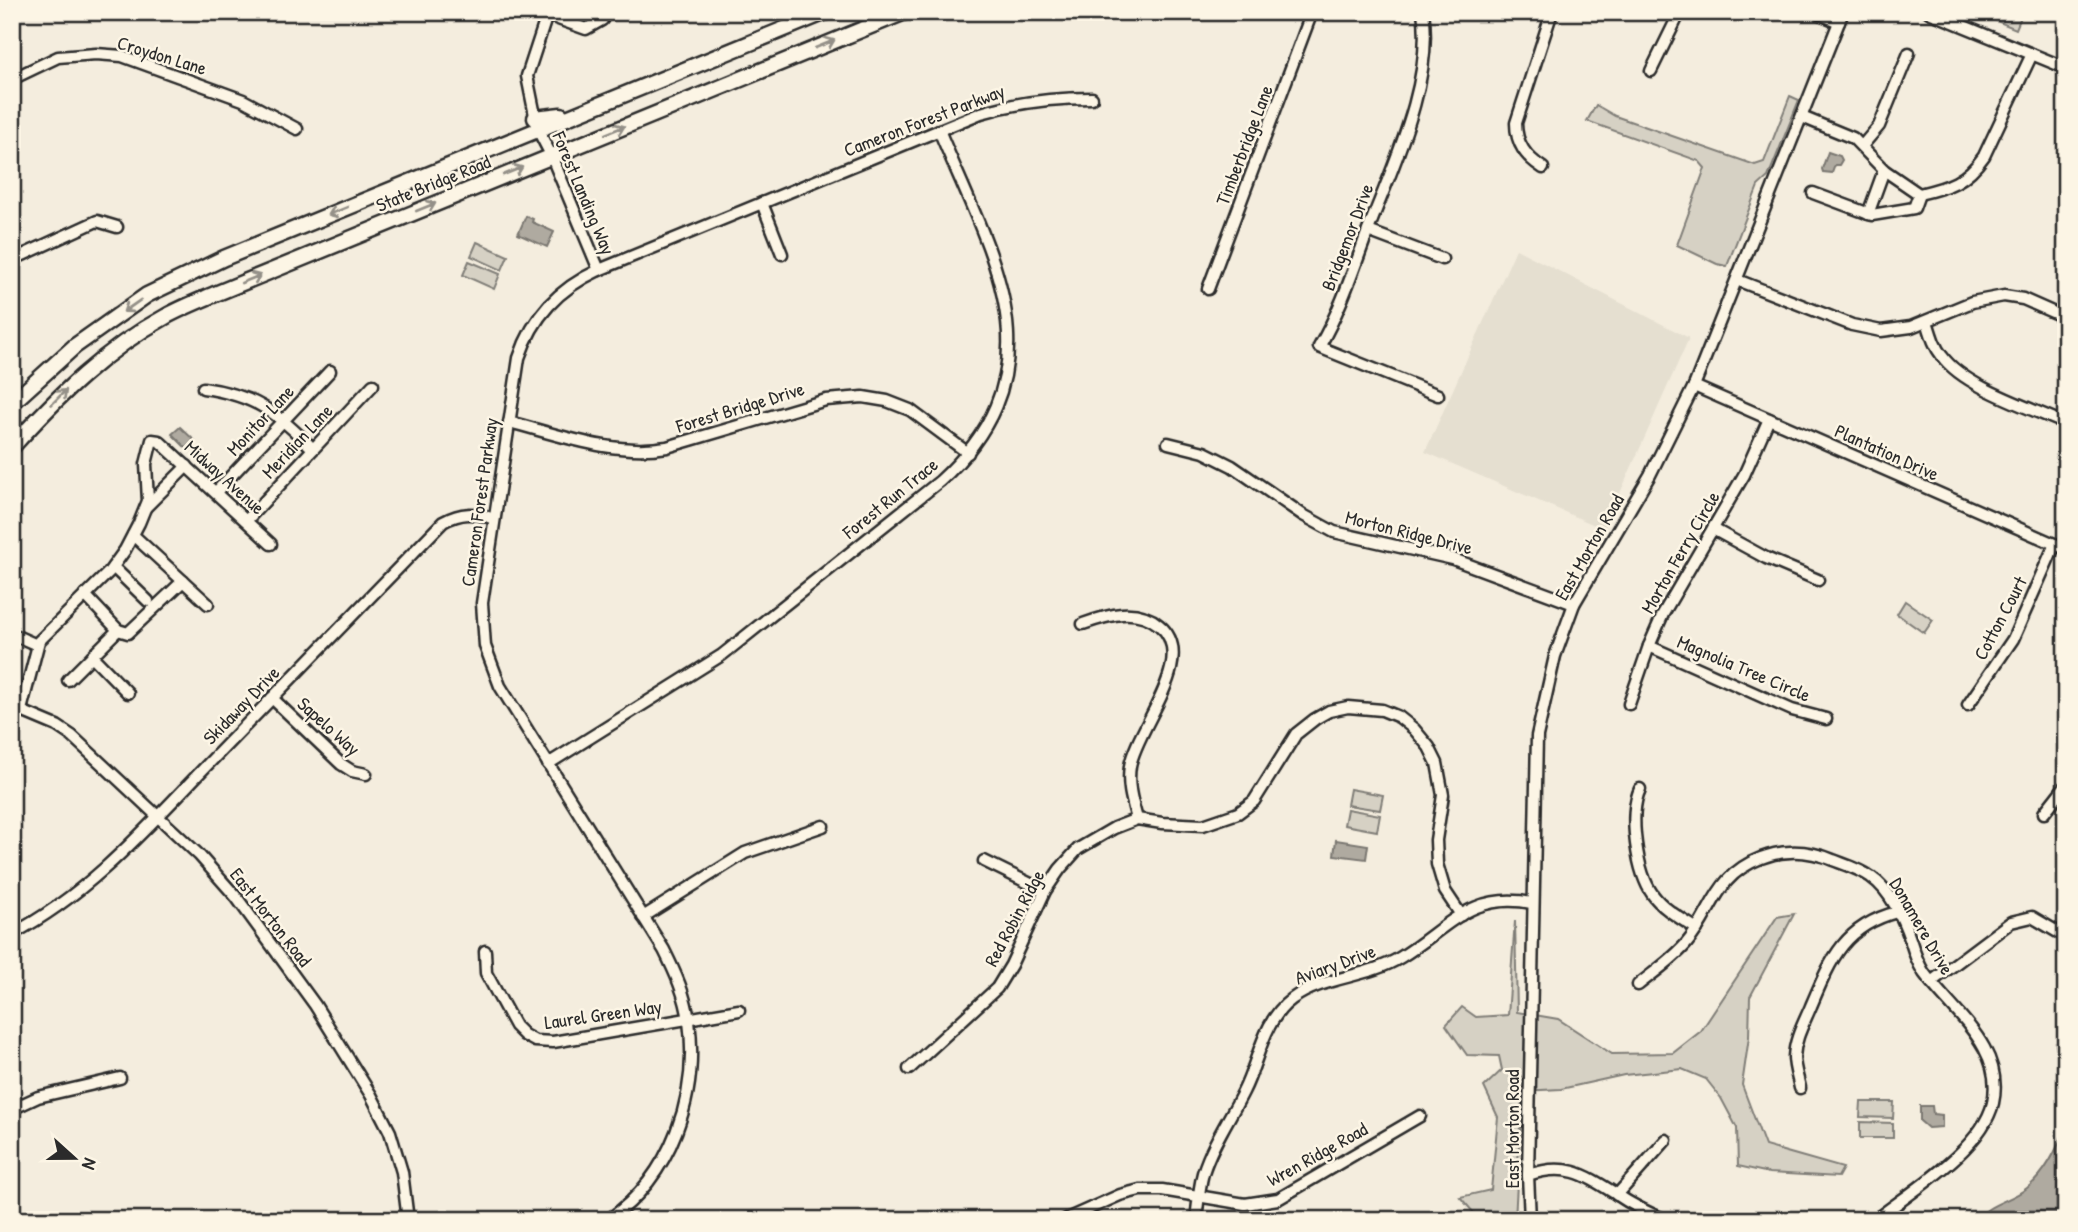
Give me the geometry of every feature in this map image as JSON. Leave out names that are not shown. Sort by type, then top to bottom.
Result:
[{"type":"highway","name":"State Bridge Road","points":[[12,403],[75,346],[147,295],[224,258],[537,124],[623,96],[826,12]]},
{"type":"highway","name":"State Bridge Road","points":[[12,447],[77,380],[164,317],[215,293],[905,12]]},
{"type":"street","points":[[543,14],[586,29],[602,20],[606,12]]},
{"type":"street","name":"Timberbridge Lane","points":[[1208,289],[1312,12]]},
{"type":"street","name":"Bridgemor Drive","points":[[1423,12],[1423,50],[1413,115],[1342,299],[1320,347],[1438,395]]},
{"type":"street","points":[[1543,168],[1529,159],[1520,145],[1516,136],[1516,123],[1552,12]]},
{"type":"street","points":[[1651,71],[1680,12]]},
{"type":"street","points":[[1815,12],[1841,17]]},
{"type":"street","points":[[1929,12],[2066,68]]},
{"type":"street","name":"Forest Landing Way","points":[[543,14],[527,76],[537,124],[599,270]]},
{"type":"street","name":"East Morton Road","points":[[1530,1220],[1528,1175],[1537,736],[1552,668],[1574,604],[1650,475],[1694,386],[1841,17]]},
{"type":"street","points":[[1862,146],[1879,126],[1909,53]]},
{"type":"street","name":"Croydon Lane","points":[[12,79],[58,57],[96,54],[122,56],[243,100],[297,129]]},
{"type":"street","points":[[1919,194],[1953,184],[1974,170],[1995,136],[2032,54]]},
{"type":"street","name":"Cameron Forest Parkway","points":[[608,1220],[643,1188],[664,1159],[679,1127],[691,1069],[689,1019],[674,969],[500,686],[485,646],[482,603],[494,519],[519,358],[533,324],[546,306],[579,279],[981,113],[1015,103],[1049,98],[1092,98]]},
{"type":"street","points":[[1802,117],[1839,131],[1862,146],[1884,170],[1919,194]]},
{"type":"street","name":"Forest Run Trace","points":[[548,764],[722,655],[940,481],[968,453],[991,416],[1005,373],[1009,328],[1001,282],[939,130]]},
{"type":"street","points":[[1868,214],[1884,170]]},
{"type":"street","points":[[1813,193],[1872,215],[1914,208],[1919,194]]},
{"type":"street","points":[[762,203],[782,254]]},
{"type":"street","points":[[12,260],[97,221],[117,227]]},
{"type":"street","points":[[1368,231],[1442,259]]},
{"type":"street","points":[[1001,282],[1012,278]]},
{"type":"street","points":[[1737,280],[1866,329],[1897,330],[1972,302],[2004,296],[2023,299],[2066,318]]},
{"type":"street","points":[[1927,321],[1932,340],[1955,371],[1972,383],[2066,424]]},
{"type":"street","name":"Monitor Lane","points":[[216,492],[330,371]]},
{"type":"street","name":"Meridian Lane","points":[[247,520],[373,385]]},
{"type":"street","name":"Plantation Drive","points":[[1694,386],[2066,549]]},
{"type":"street","points":[[203,388],[228,391],[246,397],[284,419],[313,449]]},
{"type":"street","name":"Forest Bridge Drive","points":[[509,422],[617,449],[647,451],[826,400],[863,397],[887,401],[910,410],[968,453]]},
{"type":"street","name":"Morton Ferry Circle","points":[[1629,704],[1648,646],[1663,614],[1744,474],[1769,419]]},
{"type":"street","name":"Midway Avenue","points":[[145,508],[148,501],[146,464],[149,447],[154,439],[271,544]]},
{"type":"street","name":"Morton Ridge Drive","points":[[1168,443],[1204,452],[1232,466],[1303,515],[1334,531],[1453,559],[1574,604]]},
{"type":"street","points":[[17,709],[37,645],[113,567],[133,535],[145,508],[187,466]]},
{"type":"street","name":"Skidaway Drive","points":[[12,934],[60,906],[87,884],[156,817],[443,522],[454,515],[467,513],[494,519]]},
{"type":"street","points":[[1713,529],[1766,558],[1818,580]]},
{"type":"street","points":[[133,535],[208,604]]},
{"type":"street","name":"Cotton Court","points":[[1968,705],[2013,639],[2055,544]]},
{"type":"street","points":[[113,567],[148,601]]},
{"type":"street","points":[[85,595],[118,630],[128,633],[183,581]]},
{"type":"street","points":[[1083,624],[1105,616],[1139,614],[1162,627],[1170,636],[1174,652],[1173,667],[1138,740],[1130,764],[1129,785],[1137,819],[1161,824],[1203,825],[1238,813],[1254,801],[1296,734],[1315,719],[1329,711],[1348,707],[1382,710],[1399,717],[1414,729],[1429,747],[1437,763],[1443,795],[1436,840],[1437,864],[1445,891],[1461,915]]},
{"type":"street","points":[[68,681],[118,630]]},
{"type":"street","points":[[12,634],[37,645]]},
{"type":"street","name":"Magnolia Tree Circle","points":[[1648,646],[1792,710],[1826,719]]},
{"type":"street","points":[[92,656],[128,693]]},
{"type":"street","name":"Sapelo Way","points":[[272,698],[341,764],[352,771],[366,774]]},
{"type":"street","name":"East Morton Road","points":[[17,709],[57,726],[72,736],[199,855],[237,898],[315,1005],[343,1048],[390,1132],[402,1172],[408,1220]]},
{"type":"street","points":[[2045,813],[2066,785]]},
{"type":"street","points":[[1640,789],[1634,800],[1633,814],[1645,880],[1662,905],[1697,929]]},
{"type":"street","name":"Red Robin Ridge","points":[[909,1069],[997,988],[1012,965],[1045,891],[1078,849],[1114,828],[1137,819]]},
{"type":"street","points":[[643,917],[745,853],[823,826]]},
{"type":"street","name":"Donamere Drive","points":[[1638,985],[1674,956],[1697,929],[1714,896],[1732,875],[1759,859],[1788,852],[1818,854],[1873,878],[1883,888],[1898,912],[1913,954],[1931,982],[1984,1044],[1994,1071],[1993,1104],[1983,1129],[1965,1150],[1875,1220]]},
{"type":"street","points":[[984,861],[1045,891]]},
{"type":"street","name":"Aviary Drive","points":[[1196,1220],[1203,1174],[1211,1150],[1245,1089],[1268,1028],[1282,1008],[1309,989],[1367,972],[1398,959],[1478,905],[1514,900],[1532,903]]},
{"type":"street","points":[[1800,1088],[1794,1060],[1797,1039],[1830,962],[1843,944],[1860,928],[1879,917],[1898,912]]},
{"type":"street","points":[[1931,982],[2011,922],[2032,917],[2066,937]]},
{"type":"street","name":"Laurel Green Way","points":[[485,951],[486,973],[515,1026],[535,1041],[553,1042],[739,1010]]},
{"type":"street","points":[[12,1109],[37,1097],[120,1078]]},
{"type":"street","name":"Wren Ridge Road","points":[[1064,1220],[1120,1195],[1140,1190],[1162,1190],[1245,1204],[1278,1199],[1420,1116]]},
{"type":"street","points":[[1617,1195],[1666,1140]]},
{"type":"street","points":[[1528,1175],[1551,1169],[1573,1171],[1591,1178],[1644,1211],[1665,1220]]},
{"type":"shaded area","points":[[1975,12],[2023,12],[2016,29]]},
{"type":"shaded area","points":[[1790,96],[1799,100],[1768,177],[1758,186],[1727,266],[1677,245],[1705,168],[1699,161],[1587,121],[1596,105],[1615,116],[1755,165],[1764,162]]},
{"type":"shaded area","points":[[1828,152],[1840,156],[1842,160],[1839,165],[1835,165],[1832,173],[1823,172],[1822,169]]},
{"type":"shaded area","points":[[526,216],[533,219],[532,222],[554,232],[547,247],[518,234]]},
{"type":"shaded area","points":[[477,242],[508,256],[502,270],[471,256]]},
{"type":"shaded area","points":[[1516,249],[1689,338],[1604,529],[1425,452]]},
{"type":"shaded area","points":[[469,261],[500,274],[494,289],[463,275]]},
{"type":"shaded area","points":[[180,427],[195,441],[187,449],[172,434]]},
{"type":"shaded area","points":[[1905,601],[1933,620],[1924,633],[1897,614]]},
{"type":"shaded area","points":[[1350,789],[1383,795],[1380,810],[1347,805]]},
{"type":"shaded area","points":[[1347,809],[1380,815],[1377,831],[1344,825]]},
{"type":"shaded area","points":[[1336,840],[1368,845],[1366,859],[1334,855]]},
{"type":"shaded area","points":[[1794,914],[1750,997],[1749,1037],[1742,1085],[1765,1146],[1843,1168],[1838,1177],[1769,1173],[1738,1166],[1737,1128],[1721,1098],[1706,1079],[1682,1069],[1624,1075],[1561,1089],[1522,1091],[1515,1220],[1480,1220],[1460,1197],[1491,1190],[1498,1117],[1484,1087],[1502,1070],[1499,1056],[1467,1055],[1446,1025],[1462,1007],[1476,1017],[1508,1015],[1515,921],[1517,1012],[1558,1019],[1612,1054],[1673,1053],[1701,1031],[1777,917]]},
{"type":"shaded area","points":[[2056,1044],[2066,1049],[2066,1097],[2064,1094]]},
{"type":"shaded area","points":[[1861,1102],[1894,1102],[1893,1118],[1860,1117]]},
{"type":"shaded area","points":[[1920,1106],[1932,1106],[1933,1114],[1942,1115],[1942,1127],[1928,1128],[1920,1121]]},
{"type":"shaded area","points":[[1860,1122],[1893,1123],[1893,1138],[1860,1138]]},
{"type":"shaded area","points":[[2066,1127],[2066,1220],[1975,1220],[2034,1182],[2050,1160]]}]
